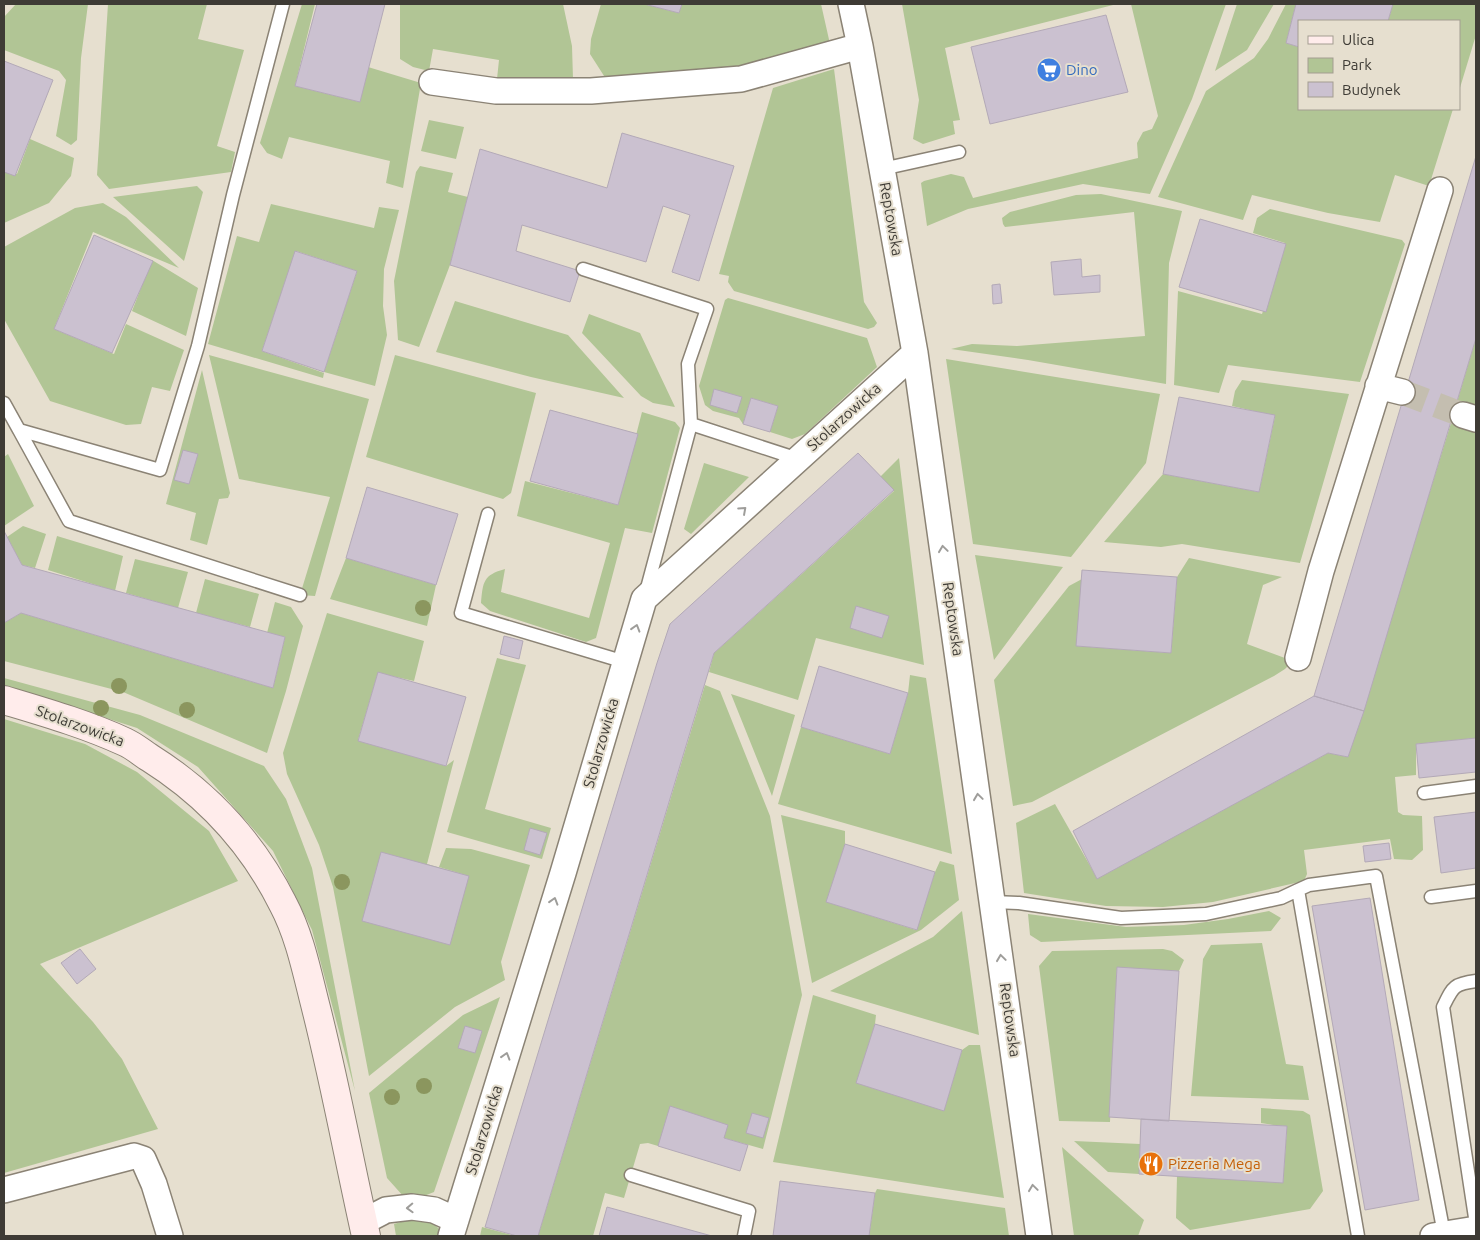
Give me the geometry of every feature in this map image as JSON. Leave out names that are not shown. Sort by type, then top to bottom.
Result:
[{"type":"street","name":"Reptowska","points":[[851,4],[915,353],[1039,1236]]},
{"type":"street","points":[[432,82],[496,91],[591,91],[741,79],[860,46]]},
{"type":"street","points":[[1298,658],[1321,571],[1440,190]]},
{"type":"street","name":"Stolarzowicka","points":[[454,1228],[563,873],[644,599],[915,353]]},
{"type":"street","points":[[1378,386],[1402,392]]},
{"type":"street","name":"Stolarzowicka","points":[[4,700],[55,715],[126,742],[174,773],[224,816],[262,866],[284,905],[301,950],[322,1034],[364,1229]]},
{"type":"street","points":[[4,1190],[134,1156],[143,1159],[151,1175],[170,1236]]},
{"type":"street","points":[[364,1229],[386,1210],[412,1207],[434,1210],[454,1228]]},
{"type":"street","points":[[1439,1235],[1476,1229]]},
{"type":"lane","points":[[19,430],[160,470],[198,346],[233,195],[283,4]]},
{"type":"lane","points":[[882,169],[959,152]]},
{"type":"lane","points":[[583,269],[707,309],[688,364],[691,424],[644,599]]},
{"type":"lane","points":[[4,402],[69,521],[300,595]]},
{"type":"lane","points":[[691,424],[798,459]]},
{"type":"lane","points":[[488,514],[460,613],[625,662]]},
{"type":"lane","points":[[1424,793],[1476,786]]},
{"type":"lane","points":[[993,902],[1019,903],[1121,918],[1206,914],[1281,898],[1309,885],[1376,876],[1439,1235]]},
{"type":"lane","points":[[1298,890],[1358,1236]]},
{"type":"lane","points":[[1431,897],[1476,890]]},
{"type":"lane","points":[[1476,980],[1460,983],[1452,990],[1444,1007],[1471,1159],[1476,1224]]},
{"type":"lane","points":[[631,1175],[749,1211],[744,1236]]},
{"type":"green space","points":[[16,4],[88,4],[81,58],[77,140],[71,145],[56,136],[66,80],[59,71],[4,50],[4,17]]},
{"type":"green space","points":[[108,4],[207,4],[198,39],[244,50],[217,146],[235,152],[231,172],[109,189],[97,175]]},
{"type":"green space","points":[[302,4],[315,4],[295,86],[360,102],[368,67],[421,83],[403,188],[386,183],[390,161],[289,137],[282,159],[267,153],[260,143]]},
{"type":"green space","points":[[400,4],[563,4],[572,46],[573,79],[497,79],[499,60],[433,49],[429,71],[413,67],[400,59]]},
{"type":"green space","points":[[601,4],[644,4],[679,13],[682,4],[821,4],[830,44],[724,74],[606,79],[590,54],[591,39]]},
{"type":"green space","points":[[902,4],[1117,4],[945,48],[960,120],[953,121],[955,134],[923,144],[913,139],[919,100]]},
{"type":"green space","points":[[1131,4],[1226,4],[1192,99],[1150,194],[1083,184],[968,209],[927,226],[921,183],[924,181],[951,174],[964,177],[973,198],[1138,158],[1137,143],[1143,132],[1152,129],[1158,116]]},
{"type":"green space","points":[[1237,4],[1274,4],[1247,50],[1215,71]]},
{"type":"green space","points":[[1286,4],[1296,4],[1286,43],[1298,47],[1298,110],[1453,110],[1429,186],[1395,175],[1380,222],[1328,213],[1252,195],[1243,220],[1158,197],[1206,91],[1254,58],[1268,39]]},
{"type":"green space","points":[[1393,4],[1476,4],[1476,35],[1460,88],[1460,20],[1388,20]]},
{"type":"green space","points":[[834,69],[864,302],[877,323],[874,327],[868,329],[734,291],[728,282],[729,276],[719,274],[773,88]]},
{"type":"green space","points":[[429,120],[464,127],[456,159],[421,151]]},
{"type":"green space","points":[[30,139],[74,158],[71,176],[49,203],[4,223],[4,169],[17,174]]},
{"type":"green space","points":[[420,166],[453,173],[448,192],[468,197],[450,265],[419,347],[398,340],[394,281],[416,172]]},
{"type":"green space","points":[[197,186],[203,192],[184,261],[113,197]]},
{"type":"green space","points":[[1101,194],[1182,211],[1169,263],[1166,384],[1028,360],[951,349],[972,344],[1017,346],[1145,336],[1134,212],[1005,227],[1003,224],[1002,218],[1010,212],[1076,195]]},
{"type":"green space","points":[[103,203],[126,217],[179,268],[93,232],[54,329],[114,354],[126,324],[184,350],[170,391],[152,387],[141,424],[126,425],[50,401],[4,319],[4,247],[75,208]]},
{"type":"green space","points":[[271,204],[374,228],[379,207],[399,210],[384,269],[383,306],[387,335],[375,386],[324,372],[357,271],[296,251],[262,351],[324,373],[323,378],[208,344],[237,236],[259,242]]},
{"type":"green space","points":[[1270,209],[1402,240],[1405,244],[1360,382],[1228,365],[1219,393],[1174,385],[1178,291],[1262,314],[1285,243],[1253,233],[1257,218]]},
{"type":"green space","points":[[152,260],[198,288],[186,336],[132,311]]},
{"type":"green space","points":[[728,298],[867,338],[877,367],[805,434],[792,439],[770,432],[778,406],[751,398],[743,424],[739,418],[713,411],[705,405],[699,386],[725,300]]},
{"type":"green space","points":[[455,301],[568,335],[624,398],[531,377],[436,352]]},
{"type":"green space","points":[[589,314],[640,333],[675,407],[653,403],[641,396],[582,333]]},
{"type":"green space","points":[[1476,338],[1476,408],[1457,402]]},
{"type":"green space","points":[[209,355],[369,399],[315,596],[300,595],[330,497],[239,479]]},
{"type":"green space","points":[[395,355],[536,393],[511,493],[503,499],[366,457]]},
{"type":"green space","points":[[946,359],[1160,394],[1146,463],[1071,557],[973,544]]},
{"type":"green space","points":[[202,370],[230,493],[228,498],[219,499],[207,545],[190,540],[196,513],[166,504]]},
{"type":"green space","points":[[1242,380],[1349,394],[1300,563],[1182,544],[1161,547],[1104,542],[1163,474],[1259,492],[1275,416],[1232,406],[1235,391]]},
{"type":"green space","points":[[642,412],[675,422],[680,428],[652,533],[625,528],[596,638],[586,642],[490,611],[481,603],[482,590],[488,577],[505,569],[501,592],[589,618],[610,543],[517,516],[525,481],[618,505]]},
{"type":"green space","points":[[1451,423],[1476,431],[1476,738],[1416,744],[1416,775],[1395,777],[1398,812],[1403,815],[1422,816],[1423,850],[1412,860],[1394,859],[1390,839],[1304,850],[1307,874],[1304,881],[1213,902],[1163,907],[1106,906],[1024,893],[1016,823],[1055,804],[1097,878],[1328,753],[1348,757]]},
{"type":"green space","points":[[8,454],[34,506],[4,526],[4,457]]},
{"type":"green space","points":[[899,458],[924,665],[816,638],[798,700],[709,672],[714,653],[894,491],[880,477]]},
{"type":"green space","points":[[704,463],[749,477],[691,534],[684,529]]},
{"type":"green space","points":[[23,526],[46,534],[35,568],[22,565],[7,537]]},
{"type":"green space","points":[[57,536],[123,556],[115,591],[48,570]]},
{"type":"green space","points":[[975,555],[1063,567],[994,660]]},
{"type":"green space","points":[[346,558],[436,585],[427,626],[330,599]]},
{"type":"green space","points":[[1189,558],[1282,577],[1263,585],[1247,644],[1293,661],[1274,676],[1032,802],[1013,806],[994,680],[1069,586],[1082,579],[1077,646],[1171,653],[1177,577]]},
{"type":"green space","points":[[135,559],[188,572],[178,608],[126,593]]},
{"type":"green space","points":[[205,579],[259,594],[250,627],[196,613]]},
{"type":"green space","points":[[275,602],[291,607],[303,626],[267,753],[123,692],[4,661],[4,623],[21,613],[273,688],[285,637],[267,633]]},
{"type":"green space","points":[[327,613],[424,641],[414,681],[378,673],[358,740],[446,766],[454,760],[427,864],[469,876],[439,867],[446,848],[471,849],[530,865],[501,962],[505,980],[455,1007],[369,1076],[333,887],[319,845],[287,774],[283,753]]},
{"type":"green space","points":[[497,658],[526,665],[485,809],[551,828],[542,859],[447,832]]},
{"type":"green space","points":[[910,675],[926,678],[952,854],[778,804],[801,727],[890,754],[908,693]]},
{"type":"green space","points":[[4,678],[140,715],[264,766],[286,799],[312,868],[355,1091],[312,930],[273,851],[198,767],[137,728],[4,685]]},
{"type":"green space","points":[[705,685],[720,691],[770,816],[802,995],[763,1149],[724,1138],[658,1146],[648,1143],[640,1144],[624,1198],[605,1193],[593,1236],[538,1236]]},
{"type":"green space","points":[[731,694],[795,715],[772,796]]},
{"type":"green space","points":[[4,719],[85,744],[137,772],[209,831],[238,881],[40,964],[93,1022],[122,1059],[158,1129],[4,1173]]},
{"type":"green space","points":[[781,815],[845,831],[845,844],[827,902],[916,930],[940,861],[954,865],[959,900],[921,930],[812,983]]},
{"type":"green space","points":[[962,911],[979,1035],[830,991],[933,937]]},
{"type":"green space","points":[[1269,911],[1281,918],[1271,931],[1041,942],[1030,935],[1028,914],[1126,927],[1184,925]]},
{"type":"green space","points":[[1262,943],[1286,1064],[1303,1066],[1309,1100],[1191,1096],[1203,959],[1211,945]]},
{"type":"green space","points":[[1163,949],[1172,951],[1184,960],[1179,971],[1117,968],[1110,1122],[1059,1121],[1039,966],[1052,951]]},
{"type":"green space","points":[[813,995],[876,1015],[857,1083],[944,1110],[962,1050],[969,1045],[980,1045],[1004,1198],[773,1162]]},
{"type":"green space","points":[[500,997],[434,1192],[419,1198],[404,1197],[387,1178],[369,1093],[463,1015]]},
{"type":"green space","points":[[1261,1108],[1303,1111],[1310,1115],[1323,1191],[1310,1209],[1190,1230],[1176,1218],[1177,1176],[1283,1182],[1287,1127],[1261,1123]]},
{"type":"green space","points":[[1074,1141],[1140,1144],[1139,1174],[1108,1172]]},
{"type":"green space","points":[[1062,1147],[1144,1220],[1138,1236],[1074,1236]]},
{"type":"green space","points":[[877,1189],[1005,1208],[1009,1236],[869,1236]]},
{"type":"green space","points":[[417,1220],[436,1226],[441,1236],[396,1236],[394,1224]]},
{"type":"green space","points":[[482,1227],[516,1236],[480,1236]]},
{"type":"building","points":[[317,4],[385,4],[360,102],[295,86]]},
{"type":"building","points":[[644,4],[682,4],[679,13]]},
{"type":"building","points":[[1296,4],[1393,4],[1388,20],[1298,20],[1298,47],[1286,43]]},
{"type":"building","name":"Dino","points":[[1106,15],[1128,92],[990,124],[971,47]]},
{"type":"building","points":[[4,61],[53,80],[15,176],[4,172]]},
{"type":"building","points":[[622,133],[734,166],[699,281],[672,272],[690,215],[663,206],[646,262],[522,225],[516,251],[580,271],[570,302],[450,265],[480,149],[607,188]]},
{"type":"building","points":[[1476,156],[1476,338],[1364,711],[1314,696]]},
{"type":"building","points":[[1200,219],[1286,244],[1266,312],[1179,287]]},
{"type":"building","points":[[94,235],[153,261],[112,353],[54,329]]},
{"type":"building","points":[[295,251],[357,271],[324,372],[262,351]]},
{"type":"building","points":[[1081,259],[1082,277],[1100,275],[1100,292],[1054,295],[1051,262]]},
{"type":"building","points":[[1000,284],[1002,303],[993,304],[992,285]]},
{"type":"building","points":[[714,389],[742,397],[737,413],[710,405]]},
{"type":"building","points":[[1179,397],[1275,415],[1259,492],[1163,474]]},
{"type":"building","points":[[751,398],[778,406],[770,432],[743,424]]},
{"type":"building","points":[[550,410],[638,434],[618,505],[530,481]]},
{"type":"building","points":[[183,450],[198,454],[189,484],[174,480]]},
{"type":"building","points":[[858,453],[894,490],[714,653],[538,1236],[517,1236],[485,1227],[670,624]]},
{"type":"building","points":[[367,487],[458,514],[436,585],[346,558]]},
{"type":"building","points":[[4,531],[22,565],[285,637],[273,688],[21,613],[4,623]]},
{"type":"building","points":[[1082,570],[1177,577],[1171,653],[1076,646]]},
{"type":"building","points":[[856,606],[889,616],[882,638],[850,628]]},
{"type":"building","points":[[504,636],[523,641],[519,659],[500,654]]},
{"type":"building","points":[[819,666],[908,693],[890,754],[801,727]]},
{"type":"building","points":[[378,672],[466,697],[446,766],[358,741]]},
{"type":"building","points":[[1314,696],[1364,711],[1348,757],[1328,753],[1097,879],[1073,831]]},
{"type":"building","points":[[1476,738],[1476,772],[1419,778],[1416,744]]},
{"type":"building","points":[[1476,812],[1476,868],[1441,873],[1434,817]]},
{"type":"building","points":[[530,828],[547,833],[540,855],[524,850]]},
{"type":"building","points":[[1389,843],[1391,859],[1365,862],[1363,846]]},
{"type":"building","points":[[845,844],[935,872],[917,930],[826,902]]},
{"type":"building","points":[[381,852],[469,876],[450,945],[362,921]]},
{"type":"building","points":[[1370,898],[1419,1200],[1365,1210],[1312,906]]},
{"type":"building","points":[[80,949],[96,969],[77,984],[61,963]]},
{"type":"building","points":[[1117,967],[1179,971],[1169,1121],[1109,1117]]},
{"type":"building","points":[[875,1024],[962,1050],[944,1111],[856,1083]]},
{"type":"building","points":[[465,1026],[482,1031],[475,1053],[458,1048]]},
{"type":"building","points":[[670,1106],[728,1125],[724,1138],[748,1145],[740,1171],[658,1146]]},
{"type":"building","points":[[752,1113],[769,1118],[763,1138],[746,1133]]},
{"type":"building","points":[[1141,1119],[1287,1126],[1283,1183],[1139,1174]]},
{"type":"building","points":[[780,1181],[875,1193],[869,1236],[773,1236]]},
{"type":"building","points":[[607,1207],[712,1236],[599,1236]]},
{"type":"tunnel","points":[[1402,392],[1463,415]]},
{"type":"place","name":"Dino","points":[[1049,70]]},
{"type":"place","name":"Pizzeria Mega","points":[[1151,1164]]}]
